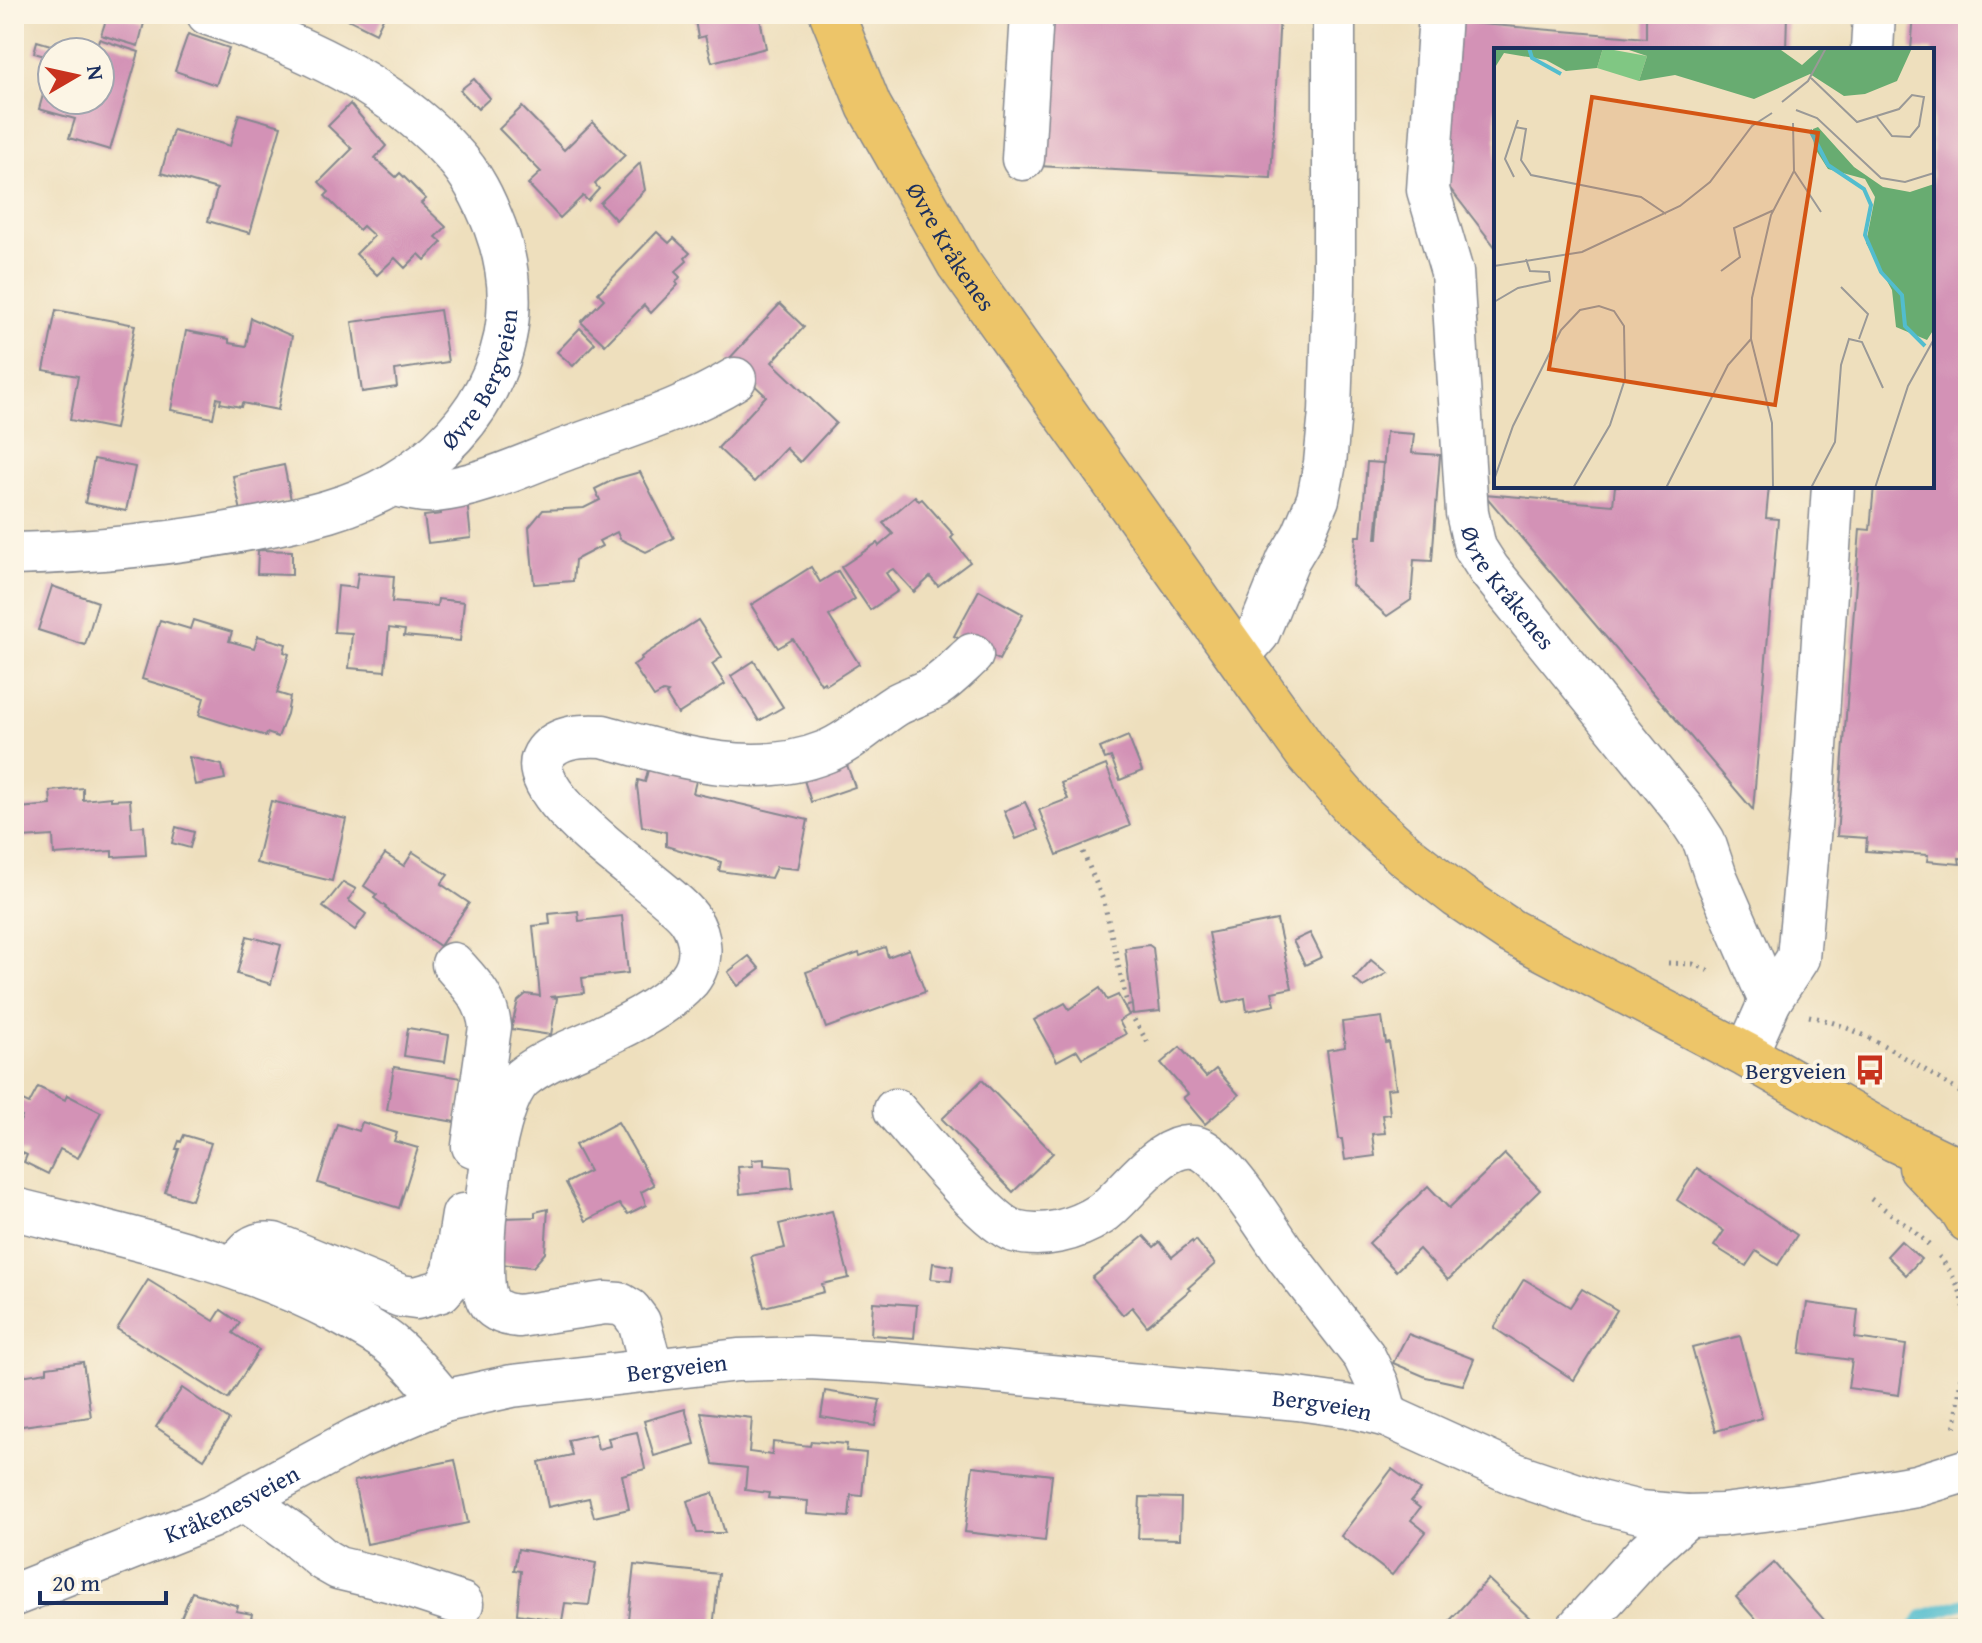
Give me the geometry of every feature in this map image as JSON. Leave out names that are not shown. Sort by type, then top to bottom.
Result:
[{"type":"main road","name":"Øvre Kråkenes","points":[[832,14],[869,106],[959,264],[1306,752],[1357,811],[1405,855],[1510,931],[1746,1055],[1894,1139],[1954,1168],[1968,1179]]},
{"type":"main road","name":"Øvre Kråkenes","points":[[1894,1139],[1968,1220]]},
{"type":"street","name":"Øvre Bergveien","points":[[14,554],[89,552],[213,536],[328,512],[393,484],[428,459],[475,411],[500,360],[509,310],[505,260],[487,206],[472,178],[454,155],[399,106],[350,75],[291,45],[208,14]]},
{"type":"street","points":[[1023,159],[1032,14]]},
{"type":"street","points":[[1238,657],[1258,634],[1288,560],[1303,535],[1318,499],[1325,463],[1334,287],[1334,14]]},
{"type":"street","name":"Øvre Kråkenes","points":[[1440,14],[1428,190],[1452,272],[1467,513],[1475,548],[1489,570],[1685,812],[1704,841],[1716,877],[1783,1007]]},
{"type":"street","points":[[1872,48],[1874,14]]},
{"type":"street","points":[[393,484],[421,491],[456,488],[663,413],[710,394],[735,379]]},
{"type":"street","points":[[1746,1055],[1783,1007],[1798,958],[1813,793],[1833,488]]},
{"type":"street","points":[[652,1370],[639,1322],[630,1310],[620,1304],[605,1303],[519,1316],[506,1315],[495,1310],[483,1289],[483,1254],[496,1136],[508,1099],[520,1080],[541,1065],[613,1032],[655,1007],[689,980],[700,956],[700,944],[688,917],[674,901],[558,803],[544,780],[543,759],[555,744],[584,735],[603,736],[713,762],[774,763],[804,759],[845,742],[897,705],[934,687],[950,677],[972,655]]},
{"type":"street","points":[[236,1267],[250,1247],[266,1242],[401,1296],[429,1296],[441,1291],[448,1283],[454,1270],[490,1027],[488,1014],[477,990],[453,964]]},
{"type":"street","name":"Bergveien","points":[[895,1110],[978,1203],[1013,1231],[1059,1234],[1101,1213],[1161,1157],[1186,1147],[1197,1148],[1211,1156],[1364,1356],[1378,1385],[1387,1416]]},
{"type":"street","points":[[14,1209],[236,1267],[311,1298],[393,1346],[444,1401]]},
{"type":"street","name":"Bergveien","points":[[444,1401],[512,1386],[738,1360],[809,1358],[1298,1399],[1387,1416],[1515,1474],[1554,1488],[1640,1512],[1687,1516],[1745,1512],[1916,1486],[1963,1460]]},
{"type":"street","name":"Kråkenesveien","points":[[14,1595],[211,1517],[357,1438],[444,1401]]},
{"type":"street","points":[[244,1500],[338,1568],[392,1581],[462,1604]]},
{"type":"street","points":[[1577,1629],[1646,1553],[1687,1516]]},
{"type":"path","points":[[1083,852],[1104,902],[1126,999],[1148,1043]]},
{"type":"path","points":[[1661,963],[1693,964],[1717,975]]},
{"type":"path","points":[[1783,1007],[1864,1033],[1968,1097]]},
{"type":"path","points":[[1917,1075],[1921,1069]]},
{"type":"path","points":[[1871,1199],[1915,1232],[1941,1258],[1955,1280],[1964,1304],[1968,1329],[1958,1410],[1963,1460]]},
{"type":"green space","points":[[1968,1615],[1968,1629],[1904,1629]]},
{"type":"building","points":[[108,14],[144,23],[138,46],[116,39],[116,36],[101,35]]},
{"type":"building","points":[[338,14],[385,14],[376,33]]},
{"type":"building","points":[[694,14],[759,14],[766,48],[712,62],[705,36],[698,38]]},
{"type":"building","points":[[1046,14],[1280,14],[1271,178],[1038,166]]},
{"type":"building","points":[[1646,14],[1787,14],[1786,48],[1494,48],[1494,245],[1445,182],[1457,22],[1646,38]]},
{"type":"building","points":[[1914,14],[1968,14],[1968,859],[1959,858],[1960,864],[1927,861],[1928,855],[1866,851],[1867,838],[1837,836],[1860,529],[1870,530],[1874,488],[1934,488],[1934,48],[1911,48]]},
{"type":"building","points":[[188,34],[229,48],[216,85],[175,71]]},
{"type":"building","points":[[116,45],[139,52],[110,150],[69,138],[75,119],[64,116],[116,116]]},
{"type":"building","points":[[474,79],[490,98],[478,109],[460,90]]},
{"type":"building","points":[[350,104],[386,146],[375,158],[396,177],[400,173],[426,199],[421,203],[446,227],[436,237],[442,242],[425,260],[419,254],[405,268],[395,258],[377,275],[356,254],[374,236],[363,226],[359,230],[325,196],[329,192],[319,182],[352,149],[328,126]]},
{"type":"building","points":[[522,107],[564,150],[593,122],[625,155],[595,184],[599,189],[588,201],[583,196],[560,218],[528,184],[541,172],[499,129]]},
{"type":"building","points":[[239,114],[281,126],[250,233],[208,221],[217,189],[161,173],[173,130],[230,146]]},
{"type":"building","points":[[640,163],[645,190],[616,220],[600,203]]},
{"type":"building","points":[[657,232],[669,243],[674,238],[690,253],[685,258],[687,261],[675,272],[680,277],[676,282],[678,285],[651,313],[644,305],[605,345],[581,322],[604,299],[598,293]]},
{"type":"building","points":[[780,304],[804,327],[772,362],[836,423],[800,462],[786,448],[754,482],[718,448],[766,396],[728,360]]},
{"type":"building","points":[[56,310],[135,325],[115,429],[70,420],[78,376],[44,370]]},
{"type":"building","points":[[440,310],[448,362],[395,370],[397,387],[362,392],[352,322]]},
{"type":"building","points":[[251,318],[292,336],[278,410],[242,403],[241,407],[220,403],[221,399],[217,398],[213,418],[171,410],[186,331],[229,339],[229,343],[246,346]]},
{"type":"building","points":[[580,328],[595,343],[573,366],[557,352]]},
{"type":"building","points":[[1386,432],[1414,434],[1412,453],[1440,455],[1432,561],[1414,560],[1411,600],[1387,616],[1352,585],[1356,536],[1361,536],[1367,462],[1383,463],[1378,538]]},
{"type":"building","points":[[94,459],[135,467],[126,511],[85,503]]},
{"type":"building","points":[[284,465],[291,500],[241,511],[233,476]]},
{"type":"building","points":[[640,472],[674,538],[646,552],[620,539],[617,532],[599,541],[602,546],[575,560],[573,581],[534,584],[529,527],[543,510],[584,508],[600,500],[595,489]]},
{"type":"building","points":[[1615,488],[1769,488],[1766,518],[1778,519],[1753,810],[1484,494],[1613,505]]},
{"type":"building","points":[[915,496],[919,501],[922,499],[954,535],[951,538],[970,562],[938,586],[930,577],[914,592],[893,569],[886,573],[898,591],[870,610],[841,567],[877,543],[879,546],[893,534],[883,523]]},
{"type":"building","points":[[467,500],[471,538],[428,543],[424,516],[441,514],[440,503]]},
{"type":"building","points":[[258,550],[292,551],[292,575],[257,574]]},
{"type":"building","points":[[811,567],[820,582],[838,571],[855,599],[829,616],[859,664],[826,685],[824,682],[821,684],[793,639],[778,648],[751,605]]},
{"type":"building","points":[[358,573],[394,576],[392,602],[437,606],[438,599],[464,602],[460,641],[404,636],[405,630],[389,628],[385,671],[349,668],[352,633],[334,632],[338,586],[356,588]]},
{"type":"building","points":[[52,586],[98,602],[85,645],[38,630]]},
{"type":"building","points":[[979,590],[1023,614],[999,660],[954,636]]},
{"type":"building","points":[[160,620],[190,629],[193,620],[232,632],[229,641],[254,648],[258,636],[286,644],[284,652],[289,654],[277,693],[290,697],[278,737],[199,715],[204,698],[142,679]]},
{"type":"building","points":[[698,620],[722,657],[712,664],[725,684],[678,714],[666,695],[668,693],[654,697],[633,665]]},
{"type":"building","points":[[754,661],[783,707],[759,721],[731,676]]},
{"type":"building","points":[[1128,736],[1142,771],[1120,780],[1111,757],[1105,759],[1100,748]]},
{"type":"building","points":[[189,757],[222,765],[225,779],[195,785]]},
{"type":"building","points":[[650,762],[698,773],[693,793],[808,820],[798,869],[776,867],[771,878],[719,871],[721,862],[666,846],[666,832],[642,826],[637,786],[638,780],[645,782]]},
{"type":"building","points":[[847,765],[855,787],[811,802],[804,780]]},
{"type":"building","points":[[1106,765],[1130,826],[1057,855],[1039,810],[1068,799],[1061,783]]},
{"type":"building","points":[[83,788],[83,800],[111,797],[111,800],[130,799],[132,827],[144,826],[146,855],[112,857],[112,851],[54,855],[53,836],[22,838],[20,808],[51,805],[50,791]]},
{"type":"building","points":[[271,801],[346,819],[332,881],[256,863]]},
{"type":"building","points":[[1025,802],[1038,830],[1016,839],[1004,811]]},
{"type":"building","points":[[176,827],[194,832],[190,848],[172,843]]},
{"type":"building","points":[[413,852],[448,875],[441,884],[469,903],[440,946],[385,908],[374,898],[377,895],[364,886],[385,854],[404,866]]},
{"type":"building","points":[[343,882],[356,889],[348,900],[366,914],[355,930],[323,907]]},
{"type":"building","points":[[578,911],[579,921],[622,916],[628,973],[582,978],[584,993],[550,997],[557,998],[551,1035],[511,1029],[518,1001],[526,994],[540,996],[533,926],[550,924],[549,914]]},
{"type":"building","points":[[1277,920],[1292,988],[1272,992],[1275,1005],[1247,1011],[1245,998],[1223,1003],[1209,933]]},
{"type":"building","points":[[1310,933],[1322,957],[1305,965],[1293,941]]},
{"type":"building","points":[[247,936],[281,945],[271,984],[237,974]]},
{"type":"building","points":[[1149,945],[1153,948],[1160,1011],[1133,1014],[1125,948]]},
{"type":"building","points":[[885,947],[888,957],[909,949],[925,992],[826,1028],[806,972]]},
{"type":"building","points":[[749,956],[760,969],[738,986],[728,972]]},
{"type":"building","points":[[1371,960],[1387,973],[1363,987],[1354,979]]},
{"type":"building","points":[[1100,988],[1107,1000],[1118,995],[1129,1015],[1119,1021],[1126,1034],[1082,1058],[1077,1050],[1057,1061],[1034,1020],[1065,1003],[1069,1009]]},
{"type":"building","points":[[1382,1017],[1396,1088],[1387,1089],[1390,1114],[1382,1115],[1385,1133],[1372,1134],[1375,1156],[1345,1160],[1342,1139],[1339,1139],[1327,1050],[1345,1047],[1342,1022]]},
{"type":"building","points":[[408,1028],[449,1035],[445,1062],[404,1056]]},
{"type":"building","points":[[1180,1047],[1206,1077],[1216,1069],[1239,1095],[1205,1124],[1183,1098],[1188,1094],[1161,1063]]},
{"type":"building","points":[[394,1067],[462,1078],[455,1122],[387,1110]]},
{"type":"building","points":[[982,1080],[1053,1153],[1013,1192],[942,1119]]},
{"type":"building","points":[[38,1087],[65,1100],[67,1095],[101,1112],[78,1158],[60,1149],[48,1174],[24,1162],[27,1155],[14,1149],[14,1134],[22,1117],[14,1113],[14,1097],[29,1104]]},
{"type":"building","points":[[362,1122],[397,1133],[394,1141],[418,1148],[399,1208],[318,1183],[337,1124],[359,1131]]},
{"type":"building","points":[[618,1122],[654,1185],[641,1192],[646,1205],[628,1214],[619,1204],[586,1221],[566,1183],[589,1171],[575,1145]]},
{"type":"building","points":[[184,1135],[211,1143],[192,1200],[165,1192],[179,1149],[176,1149]]},
{"type":"building","points":[[1505,1154],[1540,1190],[1448,1280],[1419,1249],[1396,1271],[1369,1243],[1428,1186],[1449,1208]]},
{"type":"building","points":[[764,1159],[764,1165],[791,1167],[793,1188],[740,1194],[738,1167],[753,1166],[752,1160]]},
{"type":"building","points":[[1697,1168],[1797,1235],[1778,1265],[1756,1251],[1746,1266],[1714,1246],[1724,1231],[1677,1200]]},
{"type":"building","points":[[548,1209],[545,1253],[533,1267],[499,1264],[503,1218],[535,1217],[535,1212]]},
{"type":"building","points":[[832,1211],[849,1278],[822,1284],[824,1292],[764,1307],[751,1256],[785,1248],[779,1224]]},
{"type":"building","points":[[1144,1236],[1154,1247],[1160,1242],[1172,1257],[1196,1240],[1215,1264],[1147,1326],[1132,1307],[1123,1315],[1092,1278]]},
{"type":"building","points":[[1901,1241],[1921,1259],[1906,1275],[1887,1256]]},
{"type":"building","points":[[933,1263],[953,1266],[951,1281],[931,1279]]},
{"type":"building","points":[[1524,1279],[1570,1307],[1582,1289],[1617,1310],[1574,1380],[1494,1328]]},
{"type":"building","points":[[148,1280],[214,1321],[221,1310],[240,1323],[233,1333],[259,1350],[228,1399],[117,1329]]},
{"type":"building","points":[[873,1302],[917,1305],[914,1338],[871,1335]]},
{"type":"building","points":[[1807,1303],[1858,1310],[1855,1338],[1906,1345],[1899,1395],[1848,1388],[1852,1360],[1800,1353]]},
{"type":"building","points":[[1408,1334],[1474,1359],[1463,1385],[1426,1377],[1393,1363]]},
{"type":"building","points":[[1740,1336],[1762,1418],[1716,1431],[1692,1348]]},
{"type":"building","points":[[83,1362],[91,1417],[14,1427],[14,1377],[47,1372],[47,1367]]},
{"type":"building","points":[[182,1388],[229,1420],[204,1459],[156,1427]]},
{"type":"building","points":[[825,1391],[880,1400],[875,1426],[821,1417]]},
{"type":"building","points":[[685,1409],[695,1444],[654,1456],[644,1421]]},
{"type":"building","points":[[701,1412],[752,1418],[749,1452],[772,1455],[773,1442],[810,1446],[811,1441],[847,1444],[846,1451],[866,1453],[862,1496],[851,1495],[849,1517],[807,1514],[808,1501],[768,1498],[769,1493],[745,1490],[747,1468],[713,1464]]},
{"type":"building","points":[[637,1432],[645,1469],[622,1475],[629,1509],[594,1517],[589,1498],[548,1507],[539,1462],[572,1455],[568,1440],[595,1434],[598,1449],[610,1446],[608,1438]]},
{"type":"building","points":[[455,1460],[468,1523],[367,1544],[354,1481]]},
{"type":"building","points":[[973,1466],[1052,1475],[1045,1541],[965,1532]]},
{"type":"building","points":[[1392,1469],[1420,1490],[1411,1501],[1420,1508],[1411,1520],[1426,1532],[1392,1575],[1341,1536]]},
{"type":"building","points":[[713,1493],[725,1533],[697,1533],[687,1501]]},
{"type":"building","points":[[1140,1497],[1181,1498],[1180,1539],[1138,1538]]},
{"type":"building","points":[[518,1549],[596,1563],[589,1605],[565,1603],[562,1621],[517,1614],[521,1571],[514,1570]]},
{"type":"building","points":[[1774,1563],[1826,1622],[1817,1629],[1764,1629],[1736,1597]]},
{"type":"building","points":[[634,1565],[719,1574],[713,1628],[628,1619]]},
{"type":"building","points":[[1488,1579],[1533,1621],[1526,1629],[1442,1629]]},
{"type":"building","points":[[192,1592],[238,1606],[236,1611],[252,1614],[249,1629],[179,1629],[177,1627]]},
{"type":"waterway","points":[[1913,1629],[1922,1616],[1968,1602]]},
{"type":"place","name":"Bergveien","points":[[1870,1070]]}]
